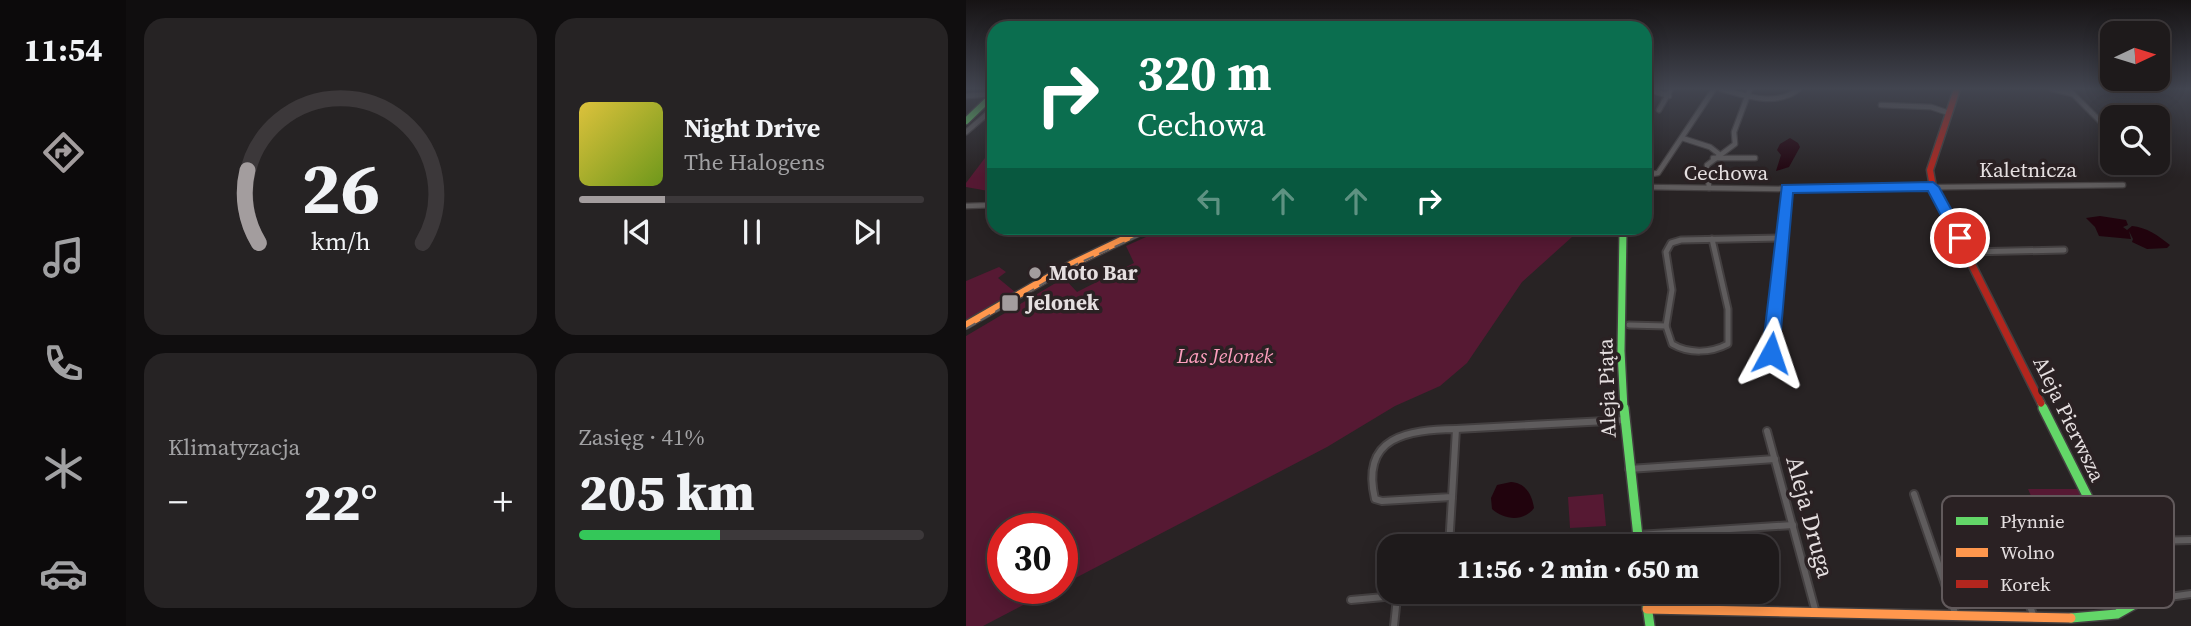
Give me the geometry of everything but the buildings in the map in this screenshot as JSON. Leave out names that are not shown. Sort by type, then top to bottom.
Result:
[{"type":"street","points":[[966,132],[982,118]]},
{"type":"street","points":[[1652,174],[1658,173],[1695,118]]},
{"type":"street","points":[[1739,118],[1734,132],[1740,159]]},
{"type":"street","points":[[1933,187],[1930,170],[1947,118]]},
{"type":"street","points":[[1682,138],[1710,147],[1720,154]]},
{"type":"street","points":[[1709,188],[1707,169],[1713,158],[1735,144]]},
{"type":"street","points":[[1713,158],[1755,158]]},
{"type":"street","name":"Kaletnicza","points":[[1933,187],[2123,185]]},
{"type":"street","name":"Cechowa","points":[[1652,187],[1933,187]]},
{"type":"street","name":"Aleja Pierwsza","points":[[1933,187],[2087,496]]},
{"type":"street","points":[[1771,353],[1787,189]]},
{"type":"street","points":[[966,206],[987,205]]},
{"type":"street","points":[[966,325],[1070,265],[1133,235]]},
{"type":"street","name":"Aleja Piąta","points":[[1623,235],[1621,351],[1629,468],[1638,534]]},
{"type":"street","points":[[1712,239],[1726,301],[1730,342],[1719,349],[1681,349],[1672,344],[1666,326],[1672,294],[1666,252],[1668,245],[1677,240],[1712,239],[1782,237]]},
{"type":"street","points":[[1967,252],[2064,250]]},
{"type":"street","points":[[1629,325],[1666,326]]},
{"type":"street","points":[[1452,498],[1377,501],[1374,497],[1373,460],[1412,431],[1625,420]]},
{"type":"street","points":[[1450,534],[1456,429]]},
{"type":"street","name":"Aleja Druga","points":[[1767,431],[1816,613]]},
{"type":"street","points":[[1629,468],[1775,459]]},
{"type":"street","points":[[1914,494],[1942,575]]},
{"type":"street","points":[[1655,534],[1793,526]]},
{"type":"street","points":[[1351,600],[1377,598]]},
{"type":"street","points":[[1394,626],[1396,604]]},
{"type":"street","points":[[1646,604],[1650,626]]},
{"type":"street","points":[[1953,608],[1956,616]]},
{"type":"street","points":[[2031,608],[2035,617]]},
{"type":"street","points":[[1647,609],[2035,617],[2109,616],[2131,608]]},
{"type":"street","points":[[2109,616],[2113,626]]},
{"type":"green space","points":[[987,155],[987,191],[966,187],[966,183]]},
{"type":"green space","name":"Las Jelonek","points":[[1150,235],[1574,235],[1522,282],[1467,363],[1440,386],[1395,406],[1327,447],[1078,577],[1078,513],[987,513],[987,604],[1025,604],[983,626],[966,626],[966,336],[1064,278],[1077,292],[1134,263],[1126,246]]},
{"type":"green space","points":[[999,267],[1006,272],[998,278],[1015,292],[966,320],[966,281]]},
{"type":"green space","points":[[2028,489],[2078,489],[2082,496],[2031,496]]},
{"type":"green space","points":[[1603,494],[1606,526],[1570,528],[1568,497]]},
{"type":"shaded area","points":[[1790,138],[1800,147],[1789,167],[1776,171],[1781,155],[1777,150],[1780,144]]},
{"type":"shaded area","points":[[2100,216],[2126,220],[2128,225],[2123,227],[2127,230],[2132,226],[2142,228],[2170,245],[2167,248],[2147,249],[2132,242],[2129,231],[2131,239],[2099,236],[2086,218]]},
{"type":"shaded area","points":[[1511,482],[1524,487],[1532,499],[1534,508],[1525,516],[1508,517],[1492,509],[1491,498],[1497,485]]},
{"type":"railway","points":[[966,329],[1075,265],[1141,235]]},
{"type":"traffic: fast","points":[[966,121],[969,118]]},
{"type":"traffic: fast","points":[[1623,235],[1621,351],[1624,412],[1638,534]]},
{"type":"traffic: fast","points":[[2041,403],[2088,496]]},
{"type":"traffic: fast","points":[[1647,604],[1650,626]]},
{"type":"traffic: fast","points":[[2071,618],[2117,614],[2131,608]]},
{"type":"traffic: slow","points":[[966,325],[1070,265],[1133,235]]},
{"type":"traffic: slow","points":[[1647,609],[2071,618]]},
{"type":"traffic: jam","points":[[1947,118],[1930,170],[1933,187],[2041,403]]},
{"type":"place","name":"Moto Bar","points":[[1035,273]]},
{"type":"place","name":"Jelonek","points":[[1010,303]]},
{"type":"route","points":[[1771,353],[1787,189],[1933,187],[1960,238]]}]
